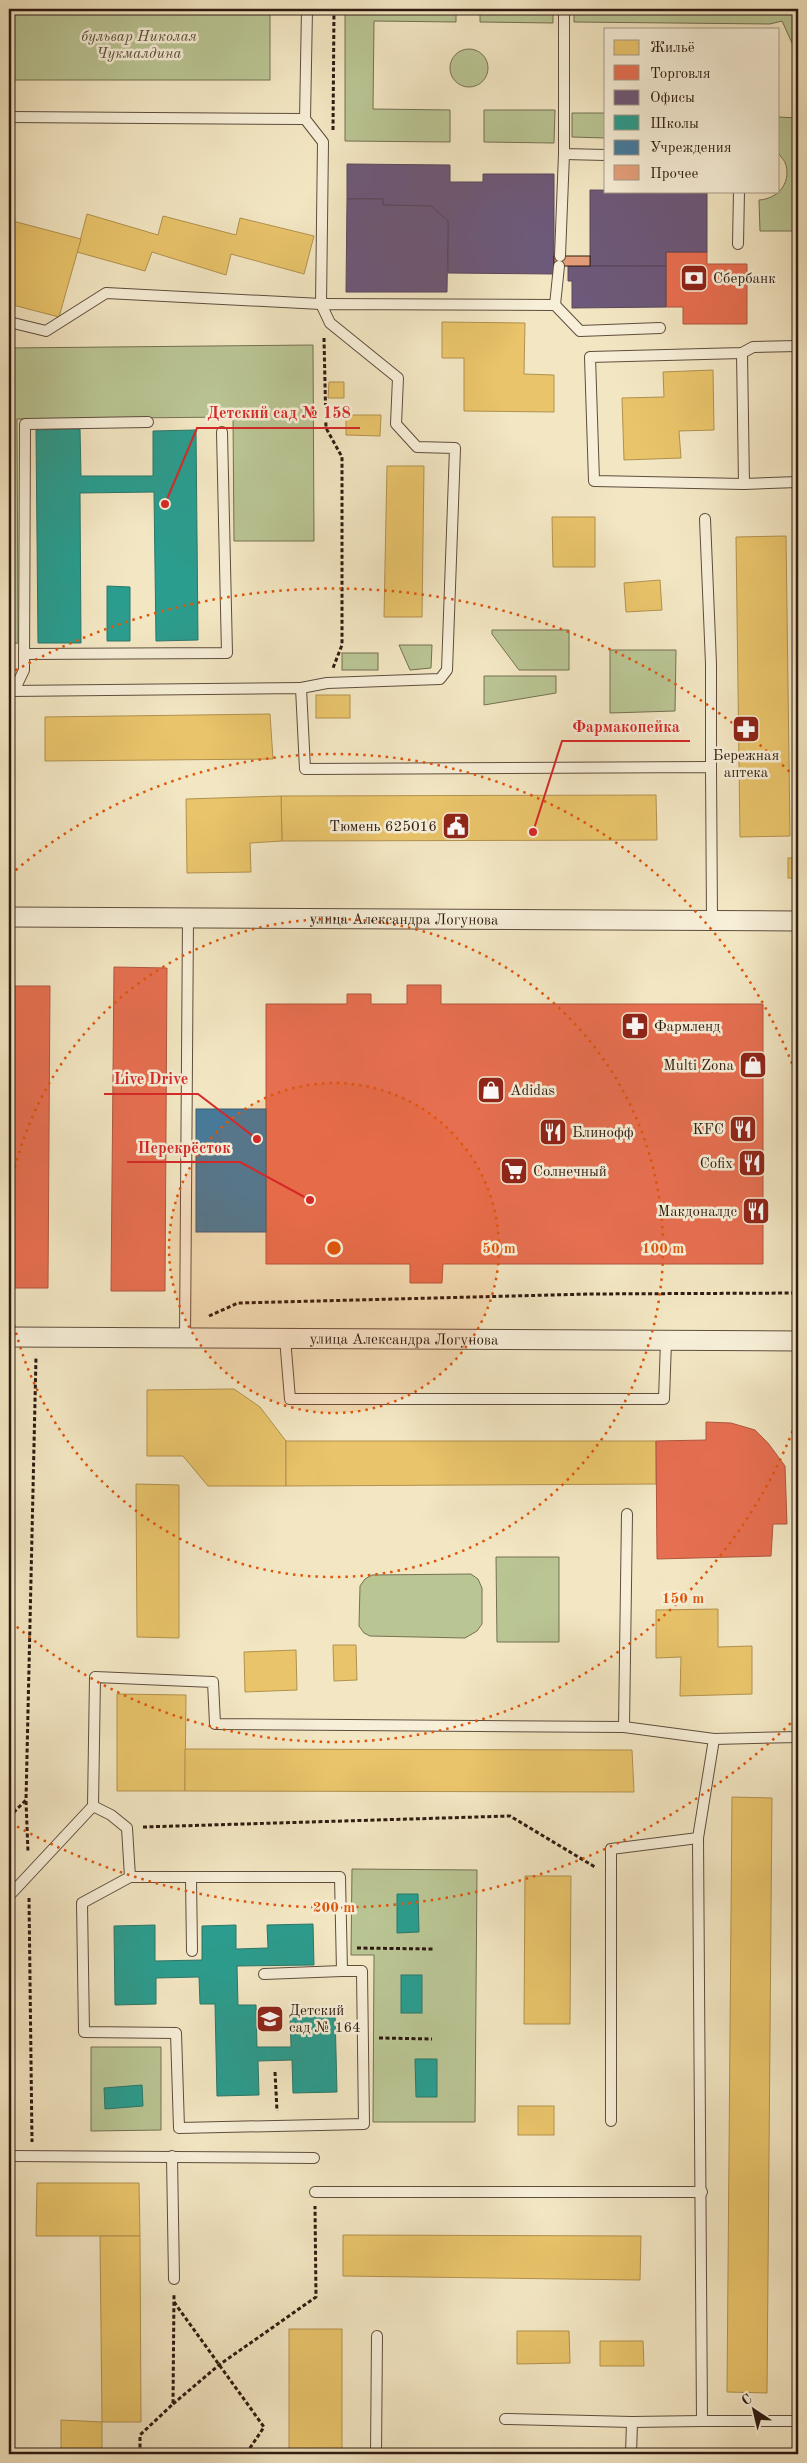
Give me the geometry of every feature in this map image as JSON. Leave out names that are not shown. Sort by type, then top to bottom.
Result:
[{"type":"street","name":"улица Александра Логунова","points":[[9,917],[798,921]]},
{"type":"street","name":"улица Александра Логунова","points":[[9,1337],[185,1333],[285,1338],[798,1341]]},
{"type":"lane","points":[[12,691],[301,688],[327,683],[440,679],[447,670],[455,448],[417,447],[396,424],[398,378],[330,323],[321,304],[324,142],[305,119],[307,9]]},
{"type":"lane","points":[[554,305],[560,261],[564,154],[564,9]]},
{"type":"lane","points":[[9,117],[305,119]]},
{"type":"lane","points":[[564,154],[604,155]]},
{"type":"lane","points":[[738,244],[739,192]]},
{"type":"lane","points":[[9,322],[46,331],[106,292],[321,304],[554,305],[580,330],[660,328]]},
{"type":"lane","points":[[798,346],[753,347],[742,353],[590,357],[594,481],[744,484],[798,482]]},
{"type":"lane","points":[[742,353],[744,484]]},
{"type":"lane","points":[[12,691],[24,670],[25,424],[148,422]]},
{"type":"lane","points":[[24,654],[227,653],[222,432]]},
{"type":"lane","points":[[705,519],[711,664],[712,920]]},
{"type":"lane","points":[[301,688],[305,769],[711,766]]},
{"type":"lane","points":[[185,1333],[188,918]]},
{"type":"lane","points":[[285,1338],[290,1399],[664,1399],[666,1341]]},
{"type":"lane","points":[[624,1727],[627,1514]]},
{"type":"lane","points":[[9,1896],[93,1806],[96,1677],[214,1682],[215,1724],[624,1727],[714,1739],[798,1737]]},
{"type":"lane","points":[[702,2420],[702,2192],[698,1838],[714,1739]]},
{"type":"lane","points":[[93,1806],[111,1815],[127,1828],[130,1877]]},
{"type":"lane","points":[[612,2121],[611,1849],[698,1838]]},
{"type":"lane","points":[[264,1974],[362,1971],[364,2124],[179,2128],[176,2033],[84,2032],[82,1903],[130,1877],[340,1877],[342,1971]]},
{"type":"lane","points":[[191,1877],[192,1951]]},
{"type":"lane","points":[[9,2156],[314,2158]]},
{"type":"lane","points":[[172,2156],[174,2279]]},
{"type":"lane","points":[[315,2192],[702,2192]]},
{"type":"lane","points":[[376,2454],[377,2336]]},
{"type":"lane","points":[[505,2419],[632,2422],[702,2420],[798,2422]]},
{"type":"lane","points":[[631,2454],[632,2422]]},
{"type":"path","points":[[185,1333],[238,1303],[589,1294],[798,1293]]},
{"type":"path","points":[[32,2156],[29,1875],[26,1800],[37,1337]]},
{"type":"path","points":[[9,1817],[26,1800]]},
{"type":"path","points":[[127,1828],[510,1816],[611,1876]]},
{"type":"path","points":[[342,1948],[434,1949]]},
{"type":"path","points":[[363,2037],[432,2039]]},
{"type":"path","points":[[140,2454],[140,2435],[173,2404],[219,2365],[316,2298],[315,2192]]},
{"type":"path","points":[[173,2404],[174,2279]]},
{"type":"path","points":[[174,2302],[264,2426],[246,2454]]},
{"type":"green space","name":"бульвар Николая Чукмалдина","points":[[9,9],[270,9],[270,80],[9,80]]},
{"type":"green space","points":[[345,9],[456,9],[456,22],[374,21],[373,109],[450,110],[450,142],[345,141]]},
{"type":"green space","points":[[480,9],[553,9],[553,23],[480,22]]},
{"type":"green space","points":[[574,9],[792,9],[798,19],[798,56],[782,21],[770,24],[574,22]]},
{"type":"green space","points":[[469,49],[476,50],[482,55],[487,61],[487,75],[482,81],[476,86],[469,87],[462,86],[456,81],[451,75],[450,68],[451,61],[456,55],[462,50]]},
{"type":"green space","points":[[484,110],[555,110],[554,143],[484,142]]},
{"type":"green space","points":[[572,113],[604,113],[604,138],[572,137]]},
{"type":"green space","points":[[780,117],[798,118],[798,231],[760,231],[759,200],[772,197],[780,192],[786,178],[785,163],[780,156]]},
{"type":"green space","points":[[313,345],[314,541],[234,541],[233,417],[17,419],[18,643],[9,644],[9,348]]},
{"type":"green space","points":[[492,630],[569,630],[569,670],[519,670],[492,634]]},
{"type":"green space","points":[[399,645],[432,645],[431,668],[410,670]]},
{"type":"green space","points":[[610,650],[676,650],[675,711],[610,713]]},
{"type":"green space","points":[[342,653],[378,653],[378,670],[342,670]]},
{"type":"green space","points":[[484,676],[556,676],[556,693],[484,705]]},
{"type":"green space","points":[[496,1557],[559,1557],[559,1642],[497,1642]]},
{"type":"green space","points":[[471,1574],[478,1579],[482,1588],[482,1624],[477,1631],[465,1638],[370,1636],[364,1633],[359,1626],[360,1586],[365,1579],[372,1575]]},
{"type":"green space","points":[[352,1869],[477,1870],[475,2122],[373,2122],[374,1955],[351,1955]]},
{"type":"green space","points":[[91,2047],[161,2047],[161,2130],[91,2131]]},
{"type":"building: Жильё","points":[[87,214],[158,235],[163,216],[236,235],[240,218],[314,236],[304,274],[231,254],[226,275],[152,252],[145,271],[77,252]]},
{"type":"building: Жильё","points":[[9,220],[81,239],[59,317],[9,304]]},
{"type":"building: Жильё","points":[[442,322],[525,323],[524,374],[554,375],[554,412],[464,411],[464,358],[442,358]]},
{"type":"building: Жильё","points":[[713,370],[714,430],[679,431],[681,458],[624,460],[622,398],[664,397],[663,372]]},
{"type":"building: Жильё","points":[[329,382],[344,382],[344,398],[328,398]]},
{"type":"building: Жильё","points":[[346,415],[381,415],[380,436],[346,435]]},
{"type":"building: Жильё","points":[[387,466],[424,466],[422,617],[384,617]]},
{"type":"building: Жильё","points":[[552,517],[595,517],[595,567],[553,567]]},
{"type":"building: Жильё","points":[[786,536],[790,836],[740,837],[736,537]]},
{"type":"building: Жильё","points":[[660,580],[662,610],[626,612],[624,583]]},
{"type":"building: Жильё","points":[[316,695],[350,695],[350,718],[316,718]]},
{"type":"building: Жильё","points":[[270,714],[273,759],[45,761],[45,717]]},
{"type":"building: Жильё","points":[[656,795],[657,840],[282,841],[281,796]]},
{"type":"building: Жильё","points":[[281,796],[282,841],[250,843],[251,872],[187,873],[186,799]]},
{"type":"building: Жильё","points":[[788,858],[798,858],[798,878],[788,878]]},
{"type":"building: Жильё","points":[[234,1389],[260,1407],[286,1441],[286,1486],[208,1486],[183,1456],[147,1456],[147,1390]]},
{"type":"building: Жильё","points":[[286,1441],[656,1441],[656,1484],[286,1486]]},
{"type":"building: Жильё","points":[[136,1484],[179,1485],[179,1638],[137,1637]]},
{"type":"building: Жильё","points":[[718,1609],[718,1647],[752,1646],[752,1694],[680,1696],[681,1657],[656,1658],[656,1610]]},
{"type":"building: Жильё","points":[[333,1645],[356,1645],[357,1680],[334,1681]]},
{"type":"building: Жильё","points":[[296,1650],[297,1690],[245,1692],[244,1652]]},
{"type":"building: Жильё","points":[[117,1694],[186,1695],[185,1791],[117,1791]]},
{"type":"building: Жильё","points":[[185,1749],[632,1750],[634,1792],[185,1791]]},
{"type":"building: Жильё","points":[[732,1797],[772,1798],[767,2393],[727,2392]]},
{"type":"building: Жильё","points":[[525,1876],[571,1876],[570,2024],[524,2024]]},
{"type":"building: Жильё","points":[[518,2106],[554,2106],[554,2135],[518,2135]]},
{"type":"building: Жильё","points":[[37,2183],[139,2183],[140,2236],[36,2236]]},
{"type":"building: Жильё","points":[[343,2235],[641,2236],[640,2280],[343,2276]]},
{"type":"building: Жильё","points":[[100,2236],[140,2236],[141,2422],[102,2422]]},
{"type":"building: Жильё","points":[[289,2329],[342,2329],[342,2454],[289,2454]]},
{"type":"building: Жильё","points":[[517,2331],[569,2331],[570,2363],[517,2364]]},
{"type":"building: Жильё","points":[[600,2341],[643,2341],[644,2366],[600,2366]]},
{"type":"building: Жильё","points":[[61,2420],[102,2422],[102,2454],[61,2454]]},
{"type":"building: Торговля","points":[[666,252],[707,252],[707,264],[747,264],[747,324],[683,324],[683,307],[666,307]]},
{"type":"building: Торговля","points":[[114,967],[167,968],[165,1291],[111,1291]]},
{"type":"building: Торговля","name":"Солнечный","points":[[407,985],[441,985],[441,1004],[763,1004],[763,1264],[443,1264],[442,1283],[410,1283],[410,1264],[266,1264],[266,1004],[347,1004],[347,994],[371,994],[371,1004],[407,1004]]},
{"type":"building: Торговля","points":[[9,986],[50,986],[48,1288],[9,1288]]},
{"type":"building: Торговля","points":[[706,1422],[731,1423],[755,1430],[768,1443],[785,1466],[787,1524],[773,1524],[771,1556],[657,1559],[656,1441],[706,1440]]},
{"type":"building: Офисы","points":[[347,164],[450,165],[450,182],[483,182],[483,174],[554,174],[554,274],[448,273],[448,221],[431,206],[383,205],[383,199],[347,199]]},
{"type":"building: Офисы","points":[[590,190],[604,190],[604,192],[707,192],[707,252],[666,252],[666,266],[590,266]]},
{"type":"building: Офисы","points":[[347,199],[383,199],[383,205],[431,206],[448,221],[447,292],[346,292]]},
{"type":"building: Офисы","points":[[568,266],[666,266],[666,307],[572,308],[572,281],[568,281]]},
{"type":"building: Школы","points":[[80,429],[81,476],[153,476],[153,431],[196,430],[198,640],[156,641],[154,492],[80,493],[81,643],[38,643],[36,430]]},
{"type":"building: Школы","points":[[107,586],[130,587],[130,641],[107,641]]},
{"type":"building: Школы","points":[[397,1894],[418,1894],[419,1932],[397,1933]]},
{"type":"building: Школы","points":[[313,1924],[314,1965],[237,1966],[238,2005],[256,2005],[257,2047],[291,2047],[290,2013],[335,2012],[337,2092],[293,2093],[292,2060],[258,2061],[259,2095],[217,2096],[215,2004],[200,2004],[199,1977],[156,1978],[156,2004],[115,2005],[114,1926],[155,1925],[155,1961],[202,1960],[202,1926],[236,1925],[236,1949],[268,1948],[267,1925]]},
{"type":"building: Школы","points":[[401,1975],[422,1975],[422,2013],[401,2013]]},
{"type":"building: Школы","points":[[415,2059],[437,2059],[437,2097],[416,2097]]},
{"type":"building: Школы","points":[[142,2085],[143,2106],[105,2109],[104,2088]]},
{"type":"building: Учреждения","points":[[196,1109],[266,1109],[266,1232],[196,1232]]},
{"type":"building: Прочее","points":[[554,256],[590,256],[590,266],[554,266]]},
{"type":"place","name":"Сбербанк","points":[[694,278]]},
{"type":"place","name":"Детский сад № 158","points":[[165,504]]},
{"type":"place","name":"Бережная аптека","points":[[746,729]]},
{"type":"place","name":"Тюмень 625016","points":[[456,826]]},
{"type":"place","name":"Фармакопейка","points":[[533,832]]},
{"type":"place","name":"Фармленд","points":[[635,1026]]},
{"type":"place","name":"Multi Zona","points":[[753,1065]]},
{"type":"place","name":"Adidas","points":[[491,1090]]},
{"type":"place","name":"KFC","points":[[743,1129]]},
{"type":"place","name":"Блинофф","points":[[553,1132]]},
{"type":"place","name":"Live Drive","points":[[257,1139]]},
{"type":"place","name":"Cofix","points":[[752,1163]]},
{"type":"place","name":"Солнечный","points":[[514,1171]]},
{"type":"place","name":"Перекрёсток","points":[[310,1200]]},
{"type":"place","name":"Макдоналдс","points":[[756,1211]]},
{"type":"place","name":"Детский сад № 164","points":[[270,2019]]}]
